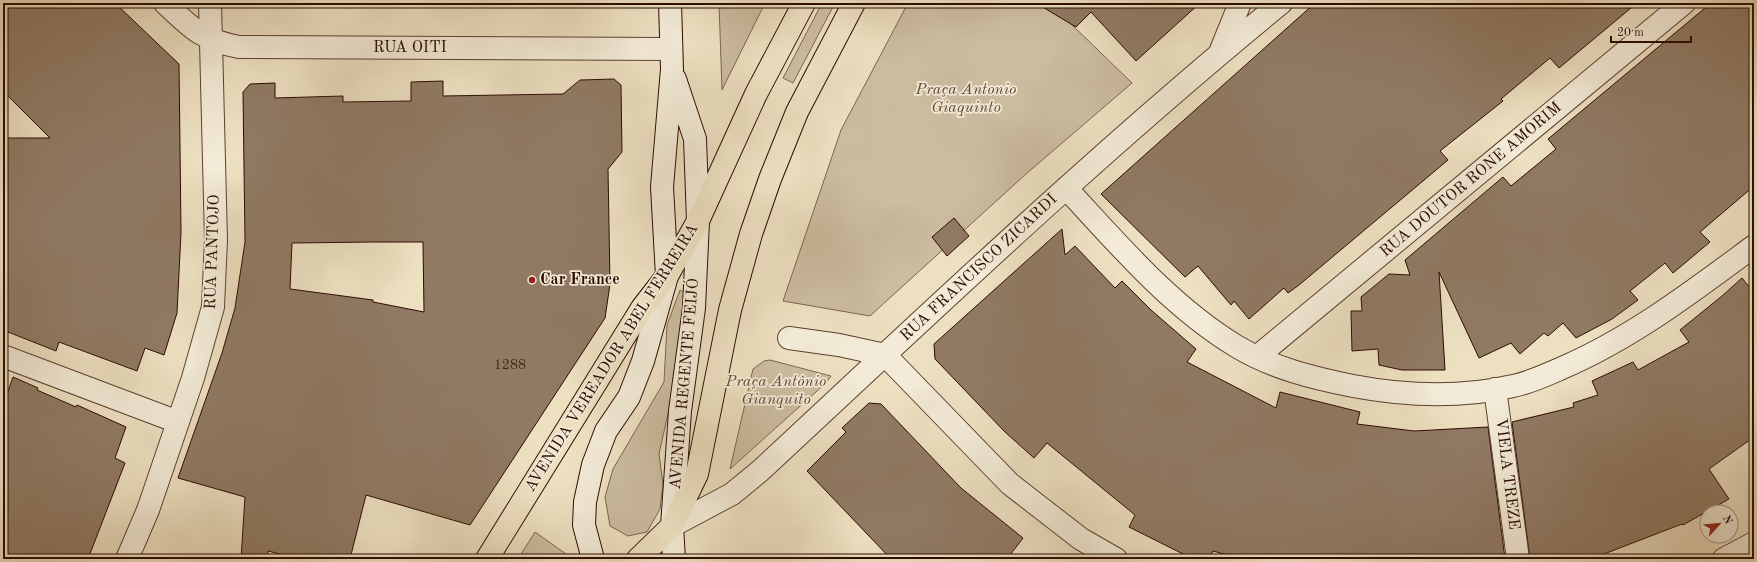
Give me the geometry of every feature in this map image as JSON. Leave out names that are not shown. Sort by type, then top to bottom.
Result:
[{"type":"main road","name":"AVENIDA VEREADOR ABEL FERREIRA","points":[[487,559],[642,308],[666,276],[698,221],[756,94],[804,3]]},
{"type":"main road","points":[[638,559],[672,526],[697,474],[730,310],[770,179],[797,112],[854,3]]},
{"type":"street","name":"RUA OITI","points":[[165,3],[197,32],[211,40],[239,47],[671,59]]},
{"type":"street","name":"RUA PANTOJO","points":[[127,559],[148,510],[210,325],[215,292],[216,240],[210,3]]},
{"type":"street","name":"AVENIDA REGENTE FEIJÓ","points":[[593,559],[584,525],[585,502],[593,465],[606,431],[629,397],[643,361],[666,276],[662,187],[671,59],[670,3]]},
{"type":"street","points":[[1220,53],[1240,3]]},
{"type":"street","name":"RUA FRANCISCO ZICARDI","points":[[672,526],[732,494],[760,471],[1066,188],[1220,53],[1281,3]]},
{"type":"street","name":"RUA DOUTOR RONE AMORIM","points":[[1258,356],[1684,3]]},
{"type":"street","name":"AVENIDA REGENTE FEIJÓ","points":[[671,59],[694,139],[698,221],[694,308],[680,411],[672,526],[674,559]]},
{"type":"street","points":[[1066,188],[1131,258],[1191,314],[1237,347],[1289,371],[1324,380],[1374,390],[1428,395],[1474,394],[1515,386],[1594,354],[1639,328],[1754,246]]},
{"type":"street","points":[[789,338],[884,355],[1010,484],[1081,539],[1116,559]]},
{"type":"street","points":[[3,356],[178,422]]},
{"type":"street","name":"VIELA TREZE","points":[[1496,390],[1518,559]]},
{"type":"street","points":[[1724,559],[1754,542]]},
{"type":"green space","points":[[719,3],[765,3],[722,90]]},
{"type":"green space","points":[[822,3],[835,3],[793,83],[783,78]]},
{"type":"green space","name":"Praça Antonio Giaquinto","points":[[908,3],[1042,3],[1067,20],[1132,83],[1026,174],[870,316],[783,301],[841,130]]},
{"type":"green space","points":[[680,290],[690,296],[678,369],[659,454],[663,484],[660,509],[647,532],[628,536],[610,526],[605,497],[613,469],[664,382],[667,325]]},
{"type":"green space","name":"Praça Antônio Gianquito","points":[[770,360],[831,376],[826,383],[730,469],[753,369],[764,361]]},
{"type":"green space","points":[[535,532],[573,559],[518,559]]},
{"type":"building","points":[[11,3],[115,3],[179,64],[181,232],[177,313],[164,355],[145,348],[137,371],[59,342],[56,351],[3,330],[3,138],[50,138],[3,91],[3,11]]},
{"type":"building","points":[[1036,3],[1200,3],[1136,61],[1091,12],[1076,27]]},
{"type":"building","points":[[1315,3],[1637,3],[1559,68],[1550,58],[1501,99],[1503,101],[1440,151],[1448,160],[1299,285],[1288,293],[1284,288],[1249,319],[1234,301],[1231,305],[1198,266],[1185,277],[1101,194]]},
{"type":"building","points":[[1711,3],[1754,3],[1754,186],[1700,232],[1710,242],[1673,273],[1665,263],[1630,291],[1638,300],[1612,319],[1576,338],[1563,323],[1548,336],[1544,333],[1520,354],[1511,343],[1479,358],[1439,272],[1445,370],[1402,370],[1379,365],[1378,349],[1352,351],[1351,311],[1362,311],[1361,297],[1389,274],[1410,275],[1405,260],[1503,177],[1511,186],[1556,149],[1548,139]]},
{"type":"building","points":[[614,79],[621,85],[622,152],[608,169],[610,284],[605,318],[470,525],[366,495],[350,559],[299,559],[268,551],[268,559],[241,559],[245,497],[178,478],[222,353],[235,308],[245,242],[243,92],[250,84],[275,83],[275,98],[343,96],[343,102],[411,101],[411,82],[443,81],[443,96],[563,94],[580,80]],"holes":[[[423,242],[424,312],[373,302],[373,300],[290,289],[292,243]]]},
{"type":"building","points":[[954,218],[969,236],[947,256],[932,237]]},
{"type":"building","points":[[1062,229],[1065,255],[1075,246],[1115,288],[1122,281],[1151,310],[1196,349],[1187,362],[1276,408],[1280,392],[1360,412],[1357,424],[1414,431],[1488,427],[1505,559],[1241,559],[1213,551],[1209,559],[1193,559],[1129,527],[1135,515],[1047,443],[1034,458],[1005,432],[935,359],[934,344]]},
{"type":"building","points":[[1742,278],[1754,293],[1754,437],[1709,469],[1729,499],[1720,504],[1699,504],[1699,516],[1683,525],[1682,524],[1591,559],[1530,559],[1512,422],[1574,407],[1573,403],[1598,395],[1592,381],[1633,362],[1638,370],[1689,342],[1680,330]]},
{"type":"building","points":[[13,377],[38,388],[37,390],[76,407],[77,405],[126,427],[115,458],[125,463],[88,559],[3,559],[3,393],[7,394]]},
{"type":"building","points":[[869,403],[881,404],[961,488],[1023,538],[1007,559],[891,559],[807,471],[846,432],[842,428]]},
{"type":"place","name":"Car France","points":[[532,280]]}]
